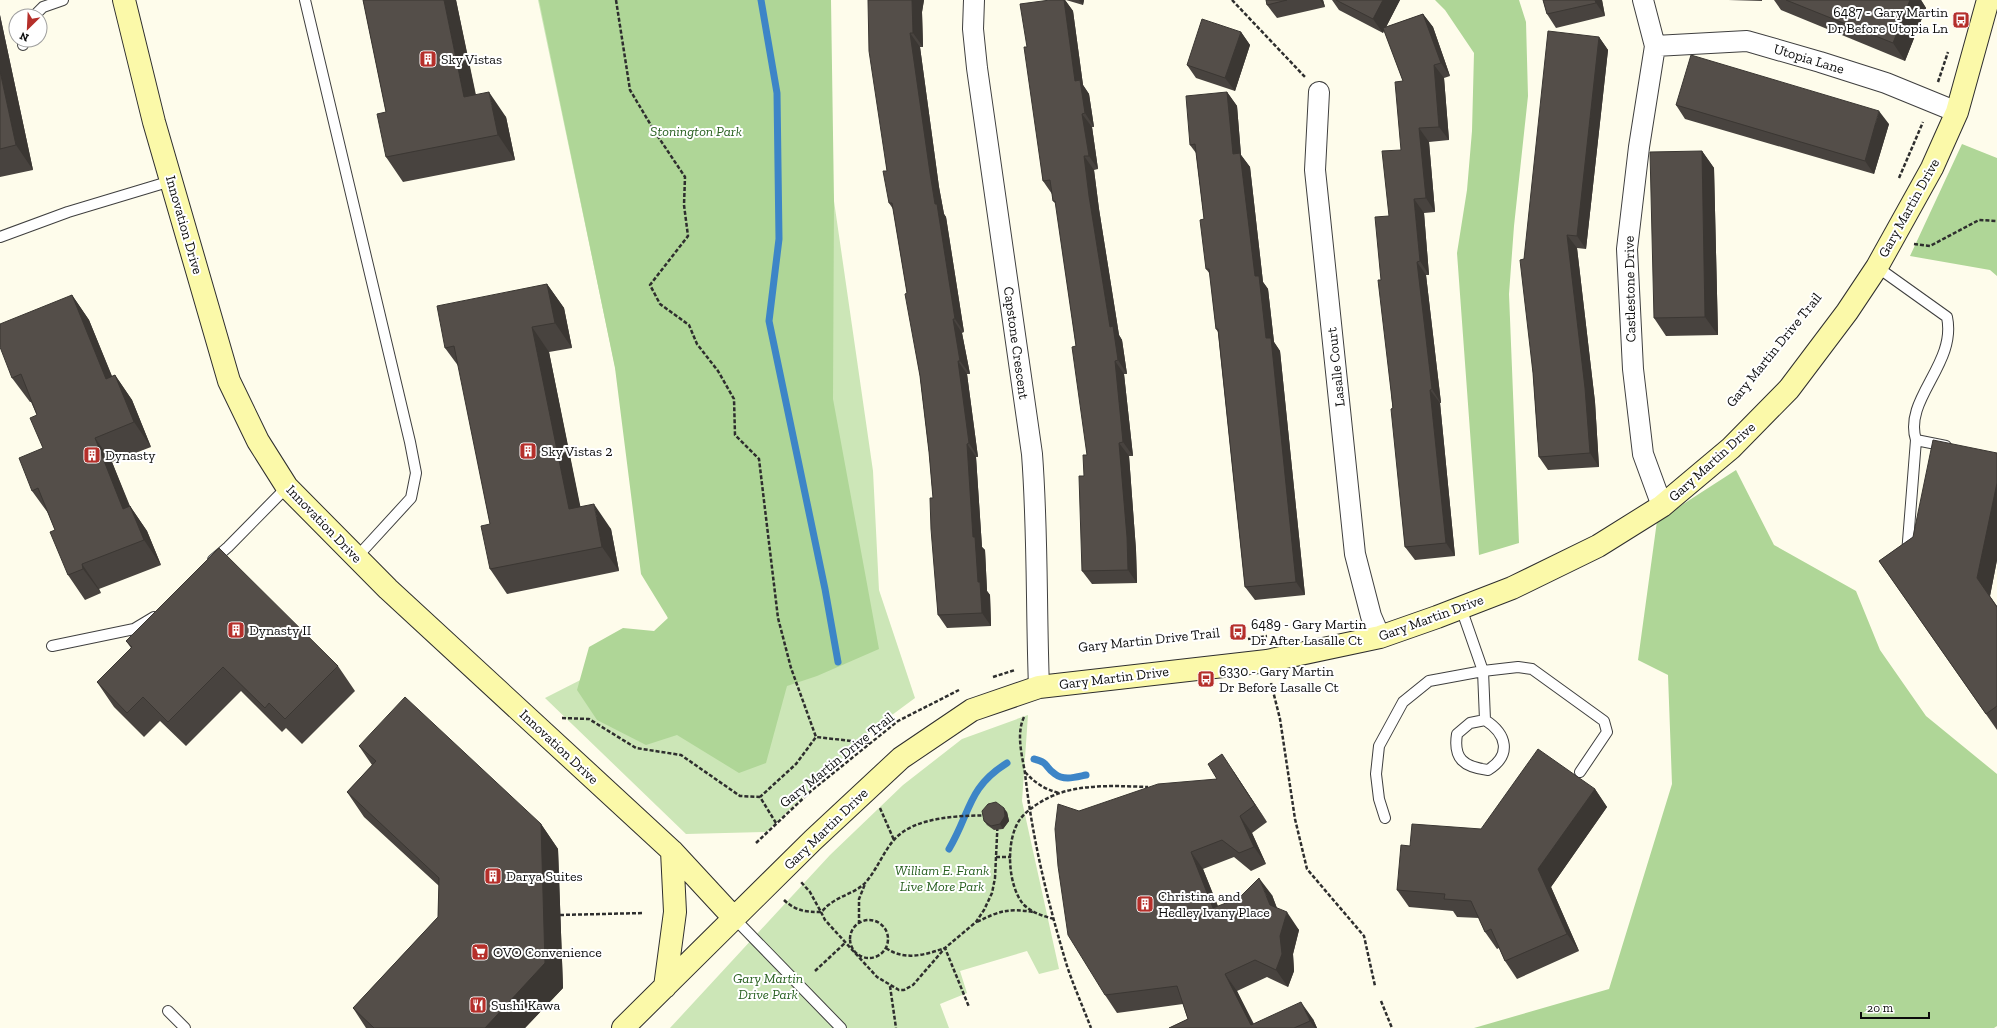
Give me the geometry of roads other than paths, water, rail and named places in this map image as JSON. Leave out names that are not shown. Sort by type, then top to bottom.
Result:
[{"type":"street","name":"Innovation Drive","points":[[124,0],[154,122],[229,381],[258,441],[287,487],[356,558],[672,851],[734,918]]},
{"type":"street","name":"Capstone Crescent","points":[[974,0],[973,29],[977,68],[1032,454],[1036,512],[1039,687]]},
{"type":"street","name":"Castlestone Drive","points":[[1643,0],[1655,46],[1627,249],[1633,369],[1643,454],[1662,506]]},
{"type":"street","name":"Gary Martin Drive","points":[[623,1028],[813,840],[901,758],[972,710],[1039,687],[1267,661],[1380,637],[1512,588],[1598,546],[1662,506],[1731,448],[1789,389],[1847,312],[1877,267],[1932,168],[1957,112],[1988,0]]},
{"type":"street","name":"Utopia Lane","points":[[1655,46],[1747,40],[1849,71],[1957,112]]},
{"type":"street","name":"Lasalle Court","points":[[1319,92],[1315,170],[1355,554],[1371,616],[1380,637]]},
{"type":"street","points":[[665,986],[675,912],[672,851]]},
{"type":"lane","points":[[42,8],[63,0]]},
{"type":"lane","points":[[305,0],[416,473],[411,498],[356,558]]},
{"type":"lane","points":[[0,237],[68,212],[171,181]]},
{"type":"lane","points":[[1877,267],[1947,317],[1950,330],[1944,354],[1917,409],[1913,431],[1916,440],[1906,555]]},
{"type":"lane","points":[[1916,440],[1958,448]]},
{"type":"lane","points":[[203,569],[228,547],[287,487]]},
{"type":"lane","points":[[1461,608],[1483,671],[1485,720]]},
{"type":"lane","points":[[52,646],[134,629],[152,619],[163,609]]},
{"type":"lane","points":[[1385,818],[1379,799],[1376,774],[1379,746],[1403,702],[1429,681],[1483,671],[1518,667],[1532,669],[1604,721],[1607,732],[1580,772]]},
{"type":"lane","points":[[1485,720],[1494,726],[1503,737],[1504,751],[1498,764],[1488,770],[1475,768],[1462,762],[1455,748],[1457,734],[1470,723],[1485,720]]},
{"type":"lane","points":[[734,918],[842,1028]]},
{"type":"lane","points":[[168,1011],[185,1028]]},
{"type":"waterway","points":[[761,0],[777,93],[779,239],[769,321],[825,589],[838,662]]},
{"type":"waterway","points":[[1034,759],[1042,762],[1052,772],[1062,777],[1070,778],[1086,775]]},
{"type":"waterway","points":[[949,849],[977,791],[994,772],[1007,763]]},
{"type":"place","name":"6487 - Gary Martin Dr Before Utopia Ln","points":[[1961,20]]},
{"type":"place","name":"Sky Vistas","points":[[428,59]]},
{"type":"place","name":"Sky Vistas 2","points":[[528,451]]},
{"type":"place","name":"Dynasty","points":[[92,455]]},
{"type":"place","name":"Dynasty II","points":[[236,630]]},
{"type":"place","name":"6489 - Gary Martin Dr After Lasalle Ct","points":[[1238,632]]},
{"type":"place","name":"6330 - Gary Martin Dr Before Lasalle Ct","points":[[1206,679]]},
{"type":"place","name":"Darya Suites","points":[[493,876]]},
{"type":"place","name":"Christina and Hedley Ivany Place","points":[[1145,904]]},
{"type":"place","name":"OVO Convenience","points":[[480,952]]},
{"type":"place","name":"Sushi Kawa","points":[[478,1005]]},
{"type":"park label","name":"Stonington Park","points":[[696,131]]},
{"type":"park label","name":"William E. Frank Live More Park","points":[[942,878]]},
{"type":"park label","name":"Gary Martin Drive Park","points":[[768,986]]}]
